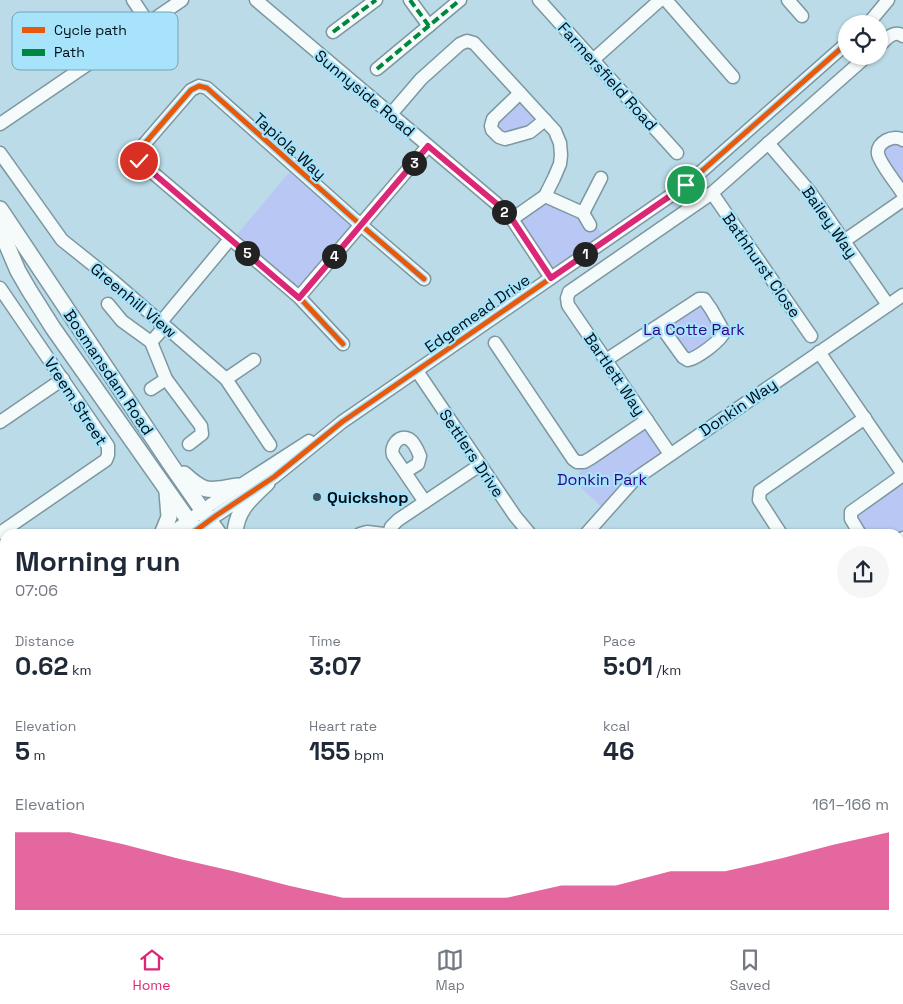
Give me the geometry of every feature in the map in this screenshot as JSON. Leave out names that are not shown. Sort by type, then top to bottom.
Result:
[{"type":"main road","name":"Bosmansdam Road","points":[[0,209],[216,529]]},
{"type":"main road","name":"Bosmansdam Road","points":[[0,229],[18,271],[53,328],[167,488],[193,529]]},
{"type":"main road","points":[[168,459],[191,481],[206,489],[217,491],[238,486]]},
{"type":"main road","points":[[235,529],[236,522],[242,508],[267,483]]},
{"type":"main road","points":[[164,529],[169,518],[167,488]]},
{"type":"street","points":[[133,0],[141,12]]},
{"type":"street","points":[[165,12],[182,0]]},
{"type":"street","name":"Sunnyside Road","points":[[256,0],[497,204],[512,219],[551,278]]},
{"type":"street","points":[[333,32],[376,0]]},
{"type":"street","points":[[410,0],[429,26]]},
{"type":"street","points":[[377,69],[460,0]]},
{"type":"street","name":"Farmersfield Road","points":[[539,0],[677,153]]},
{"type":"street","points":[[594,59],[660,0]]},
{"type":"street","points":[[666,0],[733,76]]},
{"type":"street","points":[[788,0],[802,16]]},
{"type":"street","points":[[876,15],[888,0]]},
{"type":"street","points":[[888,41],[899,35]]},
{"type":"street","points":[[391,114],[421,80],[464,41],[474,43],[545,120],[558,137],[562,155],[546,196],[512,219]]},
{"type":"street","name":"Edgemead Drive","points":[[206,515],[238,486],[286,454],[342,422],[686,185],[838,51]]},
{"type":"street","points":[[712,193],[857,65]]},
{"type":"street","points":[[0,124],[79,70]]},
{"type":"street","name":"Tapiola Way","points":[[230,239],[141,164],[138,157],[140,149],[191,90],[196,87],[206,88],[424,279]]},
{"type":"street","points":[[520,92],[493,119],[491,122],[492,130],[499,137],[506,139],[530,132],[545,120]]},
{"type":"street","points":[[903,140],[898,137],[892,138],[879,147],[878,151],[880,159],[903,194]]},
{"type":"street","name":"Bailey Way","points":[[768,143],[810,192],[888,305]]},
{"type":"street","points":[[299,298],[428,146]]},
{"type":"street","name":"Greenhill View","points":[[0,153],[62,240],[112,280],[226,379],[270,445]]},
{"type":"street","points":[[583,213],[600,178]]},
{"type":"street","name":"Bartlett Way","points":[[670,454],[568,305],[567,298],[569,292],[712,193]]},
{"type":"street","name":"Bathhurst Close","points":[[712,193],[811,336]]},
{"type":"street","points":[[546,196],[583,213],[590,225]]},
{"type":"street","points":[[844,241],[903,200]]},
{"type":"street","points":[[151,342],[161,331],[161,322],[230,239],[299,298],[343,344]]},
{"type":"street","name":"Vreem Street","points":[[0,288],[5,306],[62,379],[108,446],[108,456],[102,462],[6,529]]},
{"type":"street","name":"Donkin Way","points":[[590,529],[635,479],[903,295]]},
{"type":"street","points":[[606,360],[698,299],[702,299],[711,309],[724,332],[722,338],[694,358],[685,359],[660,325]]},
{"type":"street","points":[[108,304],[122,320],[151,342],[166,379],[202,428],[202,434],[189,444]]},
{"type":"street","points":[[496,343],[573,459],[577,462],[584,462],[591,458],[647,420]]},
{"type":"street","points":[[819,352],[903,474],[852,512],[851,519],[857,529]]},
{"type":"street","points":[[226,379],[254,360]]},
{"type":"street","name":"Settlers Drive","points":[[417,371],[515,516],[526,529]]},
{"type":"street","points":[[0,422],[62,379]]},
{"type":"street","points":[[151,389],[166,379]]},
{"type":"street","points":[[778,529],[759,500],[760,491],[865,418]]},
{"type":"street","name":"Edgemead Drive","points":[[206,515],[267,483],[342,422]]},
{"type":"street","points":[[391,529],[394,523],[480,465]]},
{"type":"street","points":[[405,472],[425,502]]},
{"type":"street","points":[[195,529],[206,515]]},
{"type":"green space","points":[[519,101],[537,118],[536,124],[507,135],[496,128],[496,121]]},
{"type":"green space","points":[[890,142],[903,143],[903,188],[883,158],[883,148]]},
{"type":"green space","points":[[292,169],[352,224],[299,288],[296,288],[234,238]]},
{"type":"green space","points":[[544,202],[595,224],[603,236],[559,265],[554,267],[549,265],[520,225],[521,220]]},
{"type":"green space","name":"La Cotte Park","points":[[694,304],[703,304],[720,335],[688,355],[668,330],[669,321]]},
{"type":"green space","name":"Donkin Park","points":[[639,429],[647,429],[662,451],[661,454],[602,507],[577,484],[579,472],[582,467]]},
{"type":"green space","points":[[903,485],[903,529],[861,529],[853,513]]},
{"type":"marked path","points":[[333,32],[376,0]]},
{"type":"marked path","points":[[410,0],[429,26]]},
{"type":"marked path","points":[[377,69],[460,0]]},
{"type":"cycle path","points":[[198,529],[274,477],[342,422],[686,185],[838,51]]},
{"type":"cycle path","points":[[343,344],[299,297],[139,161],[140,149],[191,90],[199,86],[207,88],[424,279]]},
{"type":"place","name":"Quickshop","points":[[317,497]]},
{"type":"route","points":[[139,161],[299,298],[428,146],[512,219],[551,278],[686,185]]}]
